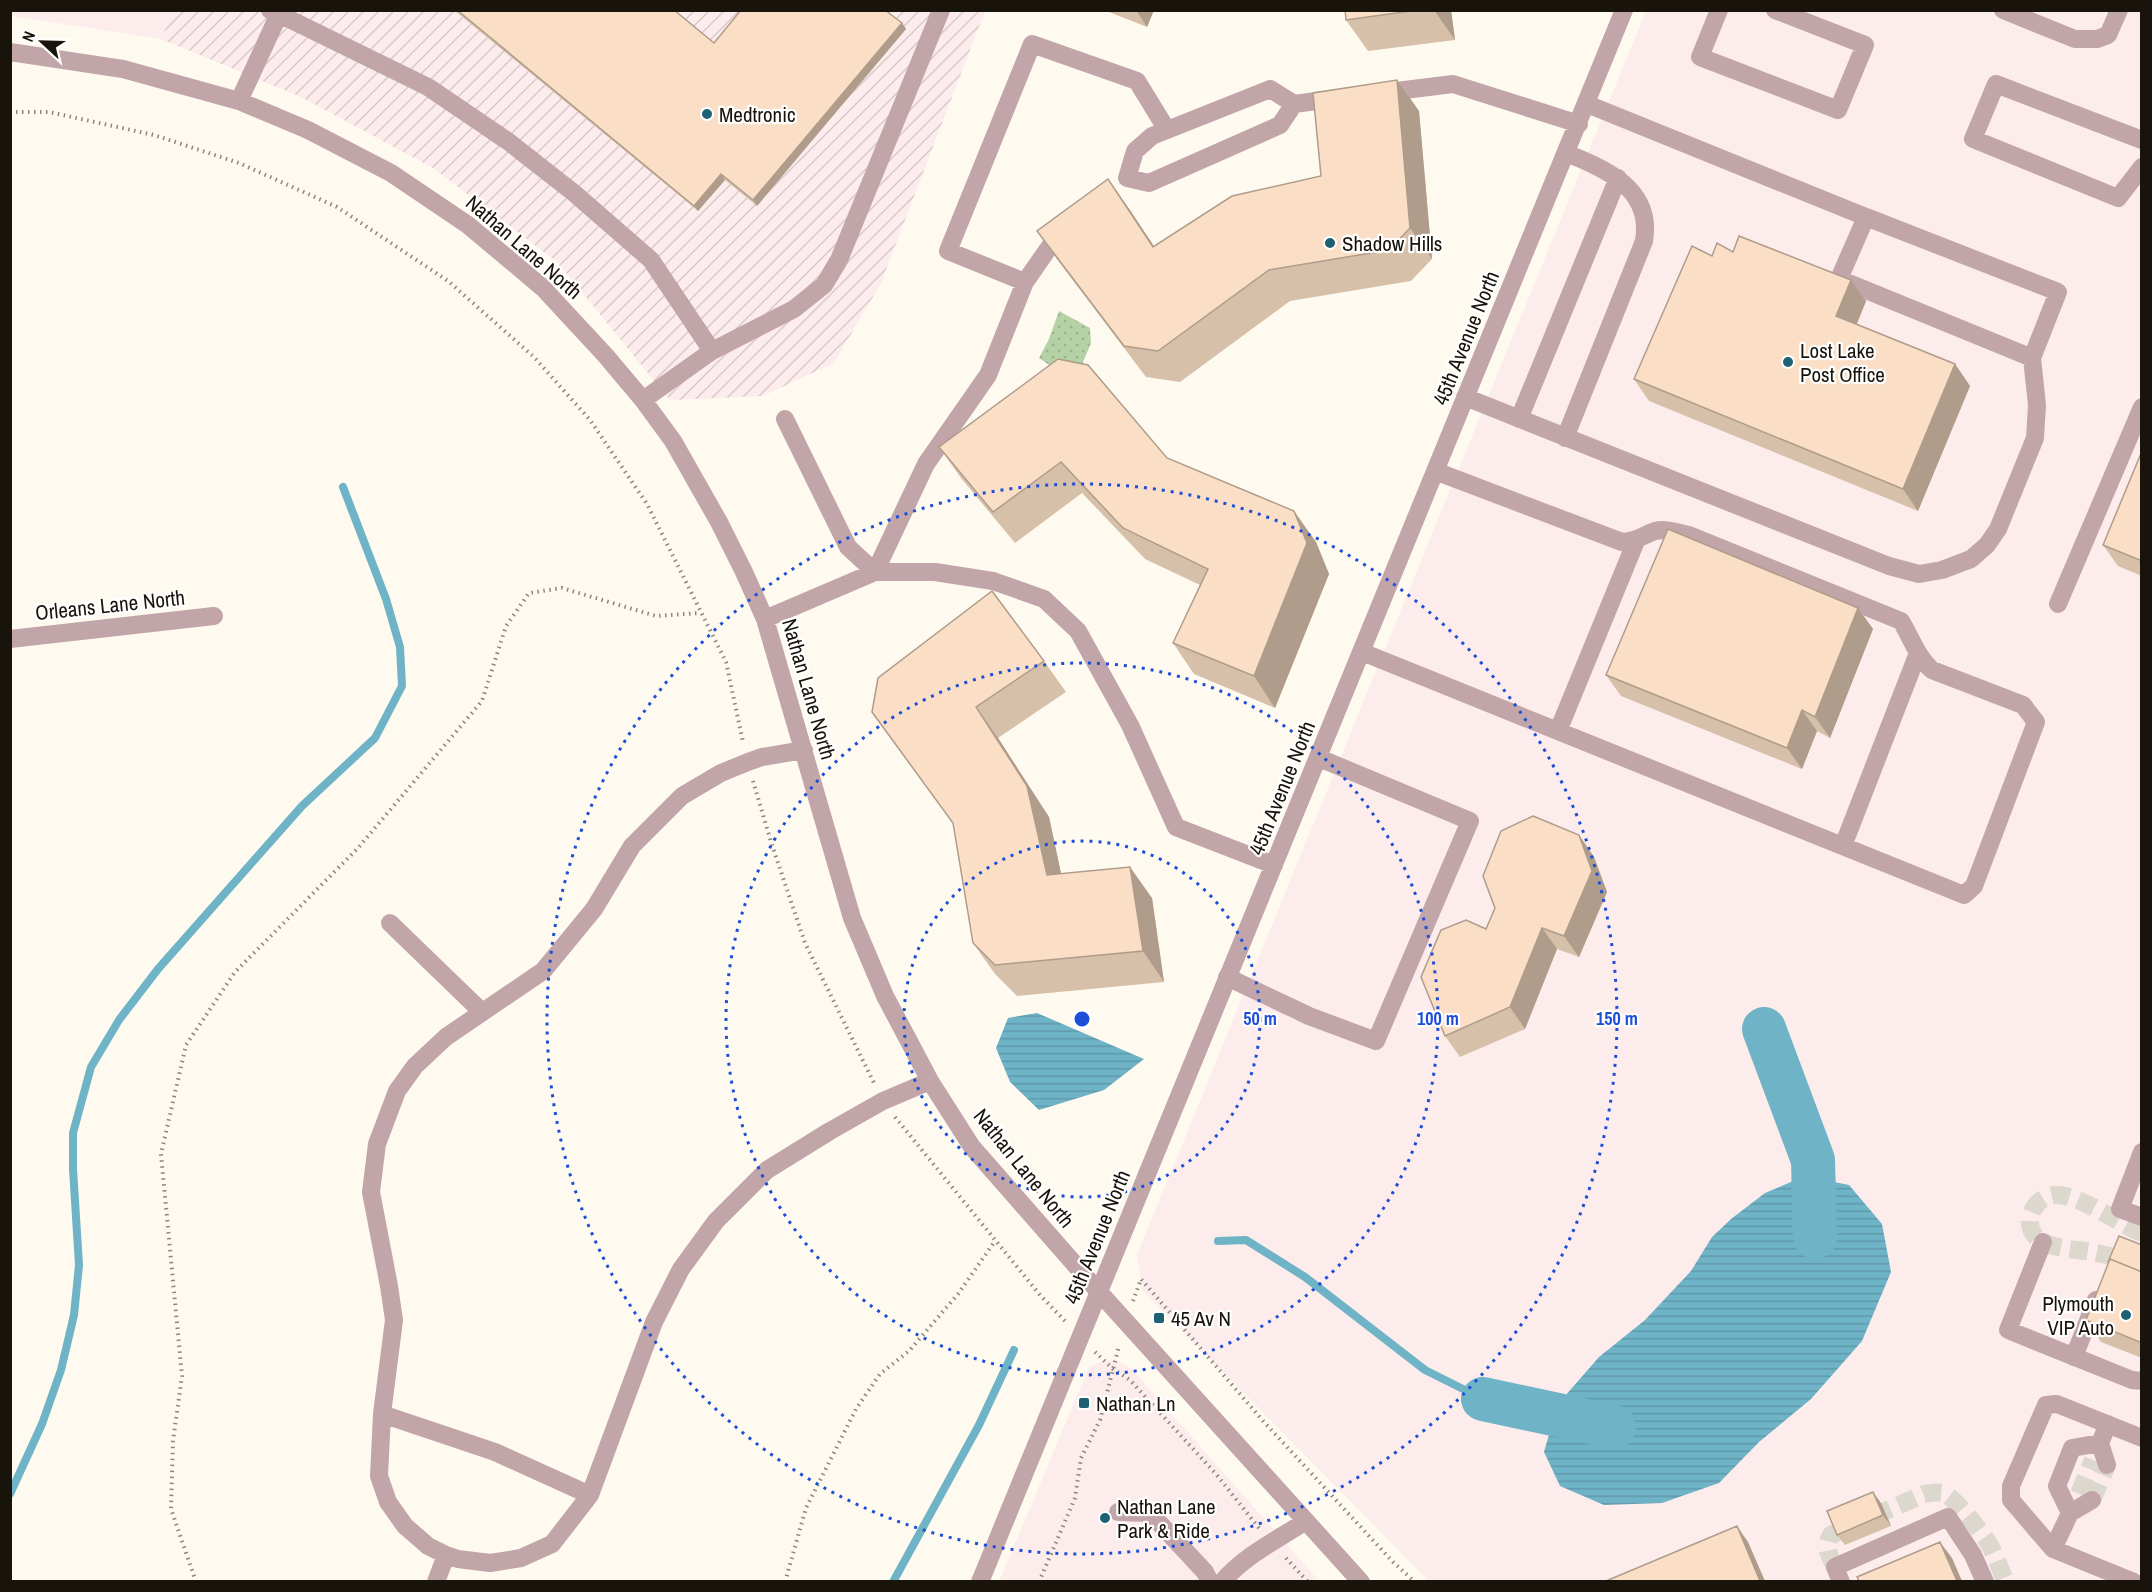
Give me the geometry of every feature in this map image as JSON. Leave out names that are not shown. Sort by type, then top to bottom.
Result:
[{"type":"street","points":[[643,400],[712,351],[794,309],[824,285],[839,260],[941,10]]},
{"type":"street","name":"45th Avenue North","points":[[980,1581],[1624,10]]},
{"type":"street","points":[[1719,10],[1700,57],[1838,110],[1865,45],[1775,10]]},
{"type":"street","points":[[2003,10],[2075,39],[2097,39],[2109,35],[2119,10]]},
{"type":"street","points":[[239,101],[276,12],[428,87],[509,142],[574,193],[651,260],[712,351]]},
{"type":"street","points":[[1025,282],[948,251],[1032,44],[1137,81],[1167,130]]},
{"type":"street","name":"Nathan Lane North","points":[[10,52],[123,69],[239,101],[308,130],[391,173],[468,225],[543,288],[606,356],[643,400],[673,441],[719,522],[744,572],[765,619],[852,918],[885,996],[930,1081],[972,1147],[1099,1292],[1361,1581]]},
{"type":"street","points":[[1109,192],[1127,178],[1135,151],[1152,136],[1270,89],[1294,104],[1453,84],[1579,124]]},
{"type":"street","points":[[2142,140],[1996,84],[1973,139],[2118,198],[2142,167]]},
{"type":"street","points":[[1127,178],[1149,183],[1280,125],[1294,104]]},
{"type":"street","points":[[1465,397],[1888,566],[1919,573],[1942,570],[1971,559],[1987,545],[1998,529],[2035,438],[2037,405],[2032,358],[2058,292],[1587,104]]},
{"type":"street","points":[[1565,438],[1644,241],[1647,227],[1635,195],[1618,178],[1592,163],[1566,153]]},
{"type":"street","points":[[1519,419],[1618,178]]},
{"type":"street","points":[[1866,217],[1839,279],[2032,358]]},
{"type":"street","points":[[876,572],[926,464],[988,375],[1025,282],[1063,228],[1072,221]]},
{"type":"street","points":[[2058,604],[2142,407]]},
{"type":"street","points":[[784,419],[848,547],[876,572]]},
{"type":"street","points":[[1362,652],[1964,895],[1974,886],[2036,722],[2023,705],[1932,670],[1924,663],[1901,621],[1689,535],[1663,530],[1636,541],[1622,542],[1435,471]]},
{"type":"street","points":[[1558,731],[1636,541]]},
{"type":"street","points":[[765,619],[876,572],[935,572],[993,581],[1044,599],[1078,631],[1130,725],[1176,827],[1274,865]]},
{"type":"street","name":"Orleans Lane North","points":[[10,639],[214,616]]},
{"type":"street","points":[[1843,846],[1918,653]]},
{"type":"street","points":[[804,750],[762,757],[748,762],[721,773],[682,796],[632,846],[594,909],[543,971],[446,1037],[415,1066],[397,1091],[377,1144],[371,1192],[390,1286],[394,1320],[382,1414],[378,1476],[388,1502],[405,1526],[428,1546],[446,1555],[490,1563],[521,1558],[552,1544],[590,1495],[654,1322],[681,1269],[716,1221],[767,1170],[884,1101],[930,1081]]},
{"type":"street","points":[[1227,977],[1309,1016],[1376,1041],[1470,821],[1319,758]]},
{"type":"street","points":[[390,923],[482,1012]]},
{"type":"street","points":[[2142,1152],[2120,1209],[2142,1217]]},
{"type":"street","points":[[2043,1242],[2008,1330],[2132,1380],[2142,1381]]},
{"type":"street","points":[[2074,1357],[2104,1279]]},
{"type":"street","points":[[2134,1581],[2053,1549],[2011,1500],[2011,1486],[2046,1405],[2057,1404],[2142,1438]]},
{"type":"street","points":[[382,1414],[495,1452],[590,1495]]},
{"type":"street","points":[[2070,1513],[2057,1486],[2072,1448],[2100,1456],[2108,1424]]},
{"type":"street","points":[[2053,1549],[2070,1513],[2085,1497]]},
{"type":"street","points":[[1118,1512],[1150,1513],[1210,1581]]},
{"type":"street","points":[[1841,1581],[1835,1567],[1948,1517],[1973,1555],[1985,1581]]},
{"type":"street","points":[[1222,1581],[1232,1570],[1258,1551],[1306,1521]]},
{"type":"street","points":[[436,1581],[446,1555]]},
{"type":"path","points":[[196,1581],[171,1509],[173,1441],[182,1376],[160,1154],[186,1045],[235,972],[358,848],[482,701],[506,627],[530,593],[562,588],[656,615],[700,613]]},
{"type":"path","points":[[785,1581],[806,1508],[856,1409],[880,1374],[909,1351],[958,1294],[995,1241]]},
{"type":"shaded area","points":[[173,10],[985,11],[881,283],[834,363],[763,396],[670,400],[557,262],[433,168],[301,97],[161,39]]},
{"type":"shaded area","points":[[10,11],[173,11],[161,39],[11,16]]},
{"type":"shaded area","points":[[1646,11],[2141,11],[2141,1581],[1429,1581],[1142,1290],[1137,1255]]},
{"type":"shaded area","points":[[1105,1360],[1121,1363],[1131,1368],[1319,1581],[999,1582],[1089,1367]]},
{"type":"green space","points":[[1059,311],[1090,328],[1091,343],[1081,367],[1064,375],[1039,358]]},
{"type":"water","points":[[1037,1013],[1144,1059],[1104,1090],[1039,1110],[1010,1082],[996,1048],[1008,1018]]},
{"type":"water","points":[[1805,1176],[1849,1185],[1882,1224],[1891,1272],[1862,1341],[1811,1399],[1759,1442],[1719,1483],[1662,1503],[1604,1505],[1560,1486],[1544,1452],[1558,1404],[1599,1357],[1645,1320],[1691,1271],[1712,1237],[1731,1219],[1765,1193]]},
{"type":"building","name":"Medtronic","points":[[457,10],[674,10],[714,43],[741,10],[885,10],[902,23],[753,200],[721,174],[694,206]]},
{"type":"building","points":[[1345,10],[1418,10],[1346,20]]},
{"type":"building","name":"Shadow Hills","points":[[1397,80],[1410,228],[1389,250],[1269,270],[1158,351],[1124,346],[1037,231],[1108,179],[1153,247],[1232,196],[1321,176],[1313,93]]},
{"type":"building","name":"Lost Lake Post Office","points":[[1739,236],[1851,280],[1836,316],[1955,364],[1903,489],[1634,379],[1692,246],[1712,256],[1717,243],[1733,252]]},
{"type":"building","points":[[1058,359],[1088,365],[1167,458],[1294,511],[1307,543],[1254,676],[1173,643],[1208,569],[1123,528],[1061,462],[993,512],[939,447]]},
{"type":"building","points":[[2142,451],[2142,561],[2103,545]]},
{"type":"building","points":[[1668,529],[1858,608],[1815,717],[1802,710],[1787,748],[1606,675]]},
{"type":"building","points":[[992,591],[1044,661],[976,707],[1027,786],[1047,875],[1130,867],[1143,951],[995,965],[973,943],[953,823],[872,712],[878,678]]},
{"type":"building","points":[[1533,816],[1579,835],[1592,871],[1564,936],[1542,928],[1510,1007],[1445,1036],[1421,977],[1441,930],[1466,920],[1486,929],[1495,908],[1483,876],[1501,831]]},
{"type":"building","points":[[2119,1236],[2142,1245],[2142,1272],[2110,1259],[2108,1262]]},
{"type":"building","points":[[2110,1259],[2142,1272],[2142,1343],[2086,1320]]},
{"type":"building","points":[[1873,1492],[1883,1515],[1837,1535],[1827,1511]]},
{"type":"building","points":[[1737,1526],[1760,1581],[1606,1581]]},
{"type":"building","points":[[1940,1542],[1957,1581],[1859,1581],[1857,1577]]},
{"type":"waterway","points":[[10,1494],[42,1424],[61,1370],[74,1315],[79,1265],[73,1133],[91,1067],[119,1020],[158,969],[302,806],[375,738],[402,686],[400,647],[386,599],[343,487]]},
{"type":"waterway","points":[[1764,1029],[1813,1160],[1815,1237]]},
{"type":"waterway","points":[[1218,1241],[1246,1240],[1305,1277],[1425,1370],[1483,1399]]},
{"type":"waterway","points":[[893,1582],[979,1425],[1014,1350]]},
{"type":"waterway","points":[[1483,1399],[1614,1427]]},
{"type":"tunnel","points":[[2142,1233],[2077,1200],[2057,1195],[2048,1196],[2035,1206],[2030,1221],[2035,1236],[2049,1245],[2103,1254],[2142,1266]]},
{"type":"tunnel","points":[[2079,1494],[2093,1460]]},
{"type":"tunnel","points":[[2092,1500],[2107,1465]]},
{"type":"tunnel","points":[[1835,1567],[1829,1555],[1831,1535],[1924,1494],[1943,1493],[1960,1507],[1988,1542],[2006,1582]]},
{"type":"place","name":"Medtronic","points":[[707,114]]},
{"type":"place","name":"Shadow Hills","points":[[1330,243]]},
{"type":"place","name":"Lost Lake Post Office","points":[[1788,362]]},
{"type":"place","name":"Plymouth VIP Auto","points":[[2126,1315]]},
{"type":"place","name":"45 Av N","points":[[1159,1318]]},
{"type":"place","name":"Nathan Ln","points":[[1084,1403]]},
{"type":"place","name":"Nathan Lane Park & Ride","points":[[1105,1518]]}]
